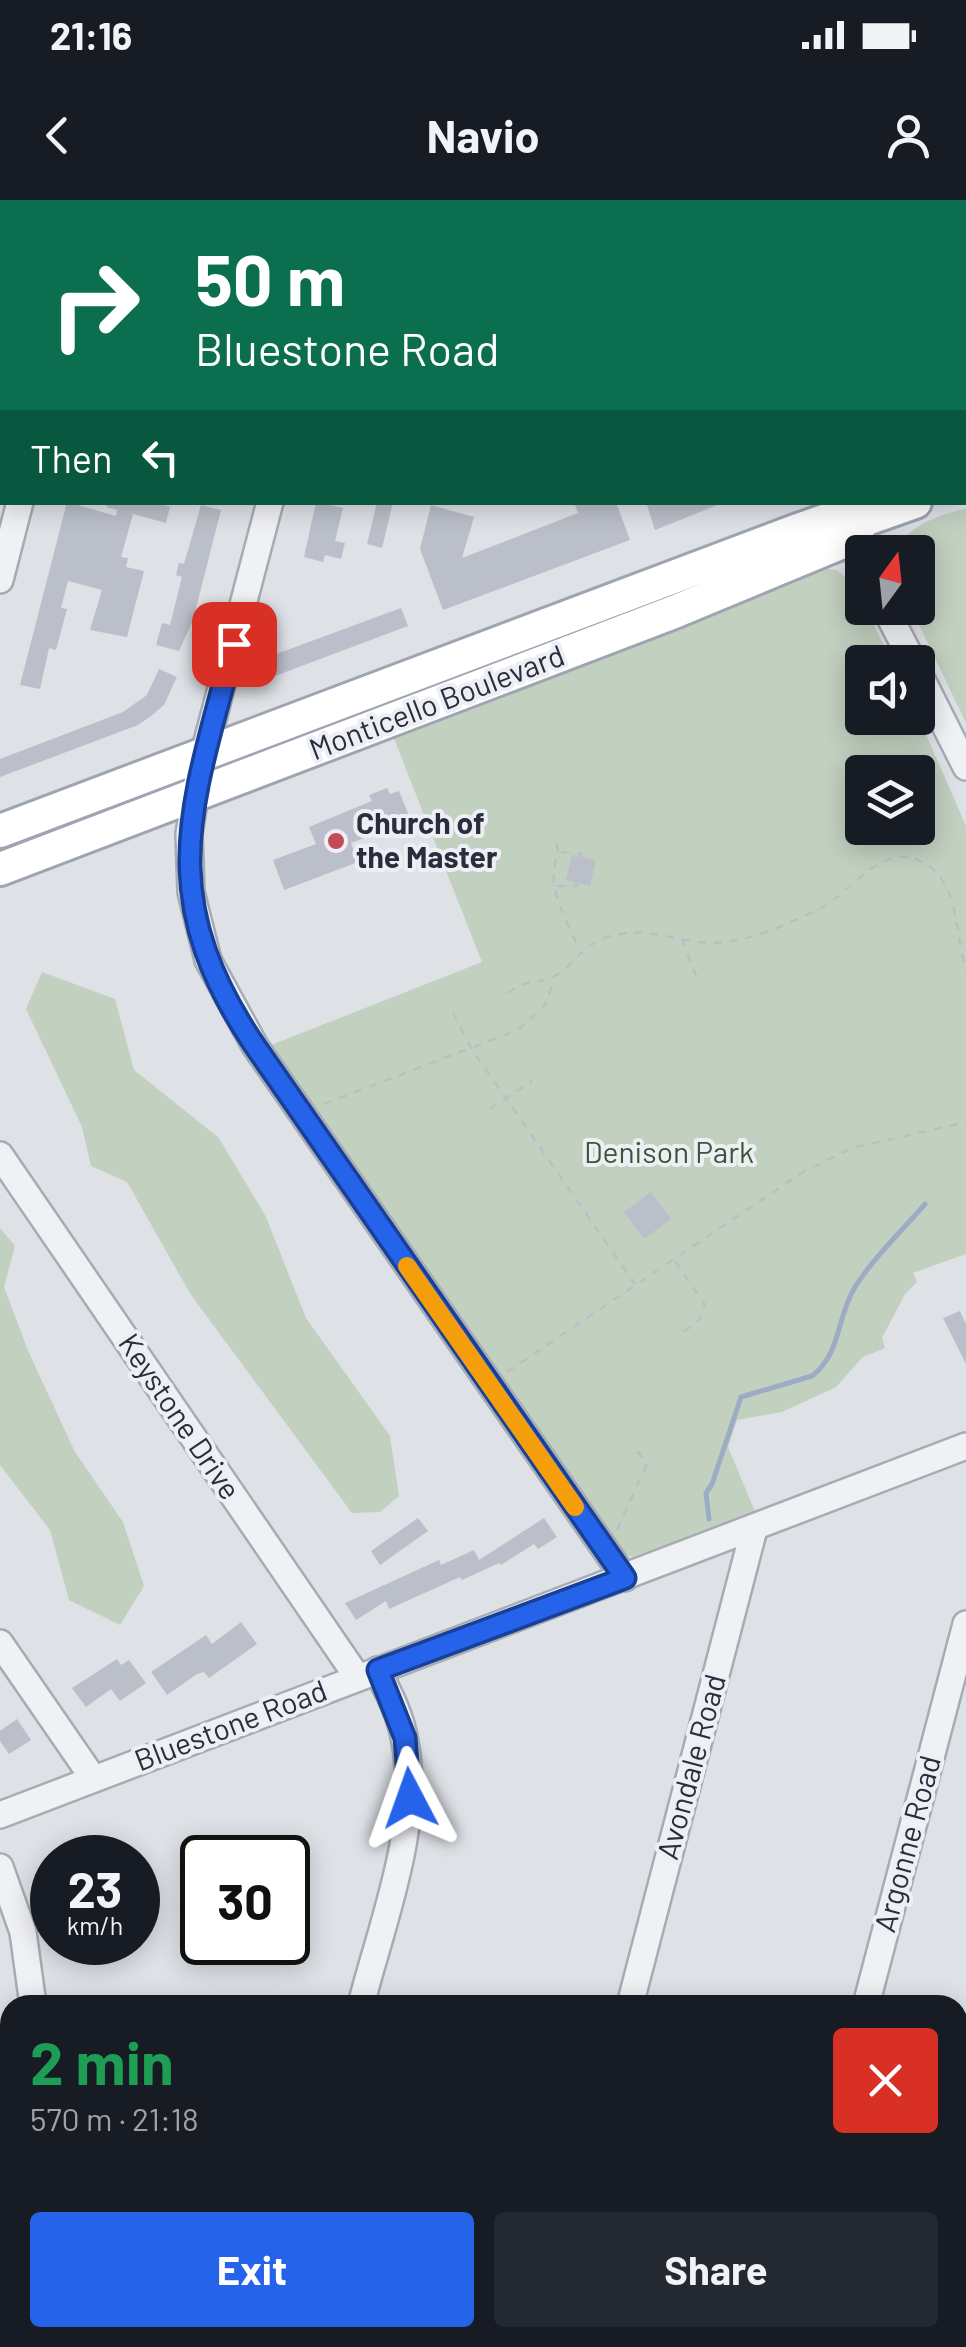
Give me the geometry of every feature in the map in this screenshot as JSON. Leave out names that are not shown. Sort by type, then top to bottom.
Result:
[{"type":"main road","name":"Monticello Boulevard","points":[[0,831],[488,645],[849,528],[907,505]]},
{"type":"main road","name":"Monticello Boulevard","points":[[0,869],[674,612],[849,528]]},
{"type":"street","points":[[0,580],[19,505]]},
{"type":"street","points":[[269,505],[194,796],[189,845],[194,910],[208,960],[240,1024],[625,1578]]},
{"type":"street","points":[[935,706],[966,767]]},
{"type":"street","name":"Keystone Drive","points":[[0,1156],[368,1674],[405,1738],[410,1798],[405,1832],[364,1995]]},
{"type":"street","name":"Bluestone Road","points":[[0,1815],[966,1446]]},
{"type":"street","name":"Avondale Road","points":[[633,1995],[754,1529]]},
{"type":"street","name":"Argonne Road","points":[[869,1995],[966,1624]]},
{"type":"street","points":[[0,1643],[93,1778]]},
{"type":"street","points":[[0,1867],[23,1932],[32,1995]]},
{"type":"path","points":[[556,844],[559,853],[553,868],[555,886],[579,951]]},
{"type":"path","points":[[559,853],[582,854],[581,857]]},
{"type":"path","points":[[508,993],[528,980],[553,977],[579,951],[618,934],[682,937],[712,944],[774,927],[834,902],[878,864],[906,856],[928,865],[943,880],[952,898],[966,971]]},
{"type":"path","points":[[555,886],[576,886],[577,882]]},
{"type":"path","points":[[682,937],[699,984]]},
{"type":"path","points":[[318,1106],[527,1025],[545,1005],[554,985],[553,977]]},
{"type":"path","points":[[453,1013],[471,1048],[636,1285]]},
{"type":"path","points":[[490,1109],[532,1080]]},
{"type":"path","points":[[504,1374],[771,1191],[828,1159],[884,1139],[966,1122]]},
{"type":"path","points":[[674,1260],[705,1306],[700,1320],[679,1335]]},
{"type":"path","points":[[615,1536],[646,1464],[637,1451]]},
{"type":"green space","points":[[966,508],[966,723],[935,658],[935,645],[929,645],[919,625],[935,625],[935,535],[907,535],[935,518]]},
{"type":"green space","name":"Denison Park","points":[[819,568],[837,570],[845,577],[845,625],[874,625],[884,645],[845,645],[845,735],[926,735],[966,826],[966,1254],[913,1273],[917,1282],[905,1294],[882,1338],[885,1348],[863,1357],[836,1387],[782,1412],[737,1420],[728,1447],[756,1514],[637,1559],[621,1552],[266,1047],[482,962],[391,731]]},
{"type":"green space","points":[[42,972],[115,999],[134,1070],[219,1138],[266,1217],[306,1318],[390,1436],[399,1496],[380,1512],[352,1513],[191,1295],[127,1182],[91,1166],[82,1127],[26,1009]]},
{"type":"green space","points":[[0,1228],[15,1246],[4,1287],[29,1353],[75,1452],[123,1522],[144,1586],[120,1625],[69,1600],[50,1530],[0,1465]]},
{"type":"building","points":[[66,505],[116,516],[117,510],[107,505],[170,507],[166,523],[133,514],[121,557],[128,558],[126,567],[144,571],[127,637],[90,630],[102,590],[68,581],[61,608],[67,609],[56,650],[49,648],[40,689],[20,685]]},
{"type":"building","points":[[201,505],[221,510],[193,620],[179,651],[156,645],[162,623],[170,625],[182,577],[176,575],[179,563],[184,564]]},
{"type":"building","points":[[315,505],[343,508],[335,541],[345,543],[341,559],[325,555],[323,562],[304,557]]},
{"type":"building","points":[[376,505],[392,505],[382,548],[367,544]]},
{"type":"building","points":[[431,505],[474,517],[462,558],[578,513],[575,505],[617,505],[630,540],[443,610],[420,549]]},
{"type":"building","points":[[647,505],[718,505],[655,530]]},
{"type":"building","points":[[401,608],[408,626],[267,679],[260,660]]},
{"type":"building","points":[[159,669],[177,677],[164,705],[138,725],[0,777],[0,759],[123,712],[147,695]]},
{"type":"building","name":"Church of the Master","points":[[387,788],[390,794],[399,791],[411,821],[351,843],[358,862],[284,890],[273,860],[316,844],[309,827],[372,801],[369,795]]},
{"type":"building","points":[[572,855],[596,860],[590,886],[566,880]]},
{"type":"building","points":[[651,1192],[671,1219],[644,1239],[624,1212]]},
{"type":"building","points":[[960,1311],[966,1324],[966,1364],[943,1318]]},
{"type":"building","points":[[418,1518],[428,1531],[380,1565],[371,1551]]},
{"type":"building","points":[[544,1518],[557,1537],[538,1549],[534,1544],[501,1565],[462,1580],[460,1577],[389,1609],[386,1601],[356,1620],[345,1603],[439,1560],[441,1565],[474,1550],[479,1560]]},
{"type":"building","points":[[241,1622],[257,1644],[209,1678],[204,1672],[197,1674],[167,1695],[151,1672],[206,1635],[212,1644]]},
{"type":"building","points":[[117,1659],[121,1665],[129,1660],[146,1683],[120,1701],[111,1689],[86,1707],[72,1688]]},
{"type":"building","points":[[17,1719],[31,1740],[9,1754],[0,1741],[0,1731]]},
{"type":"waterway","points":[[709,1519],[706,1493],[741,1397],[812,1376],[822,1367],[855,1287],[925,1204]]},
{"type":"slow traffic","points":[[407,1266],[575,1507]]},
{"type":"place","name":"Church of the Master","points":[[336,841]]},
{"type":"route","points":[[234,644],[198,776],[189,828],[194,910],[208,960],[240,1024],[625,1578],[378,1670],[405,1738],[410,1798]]}]
